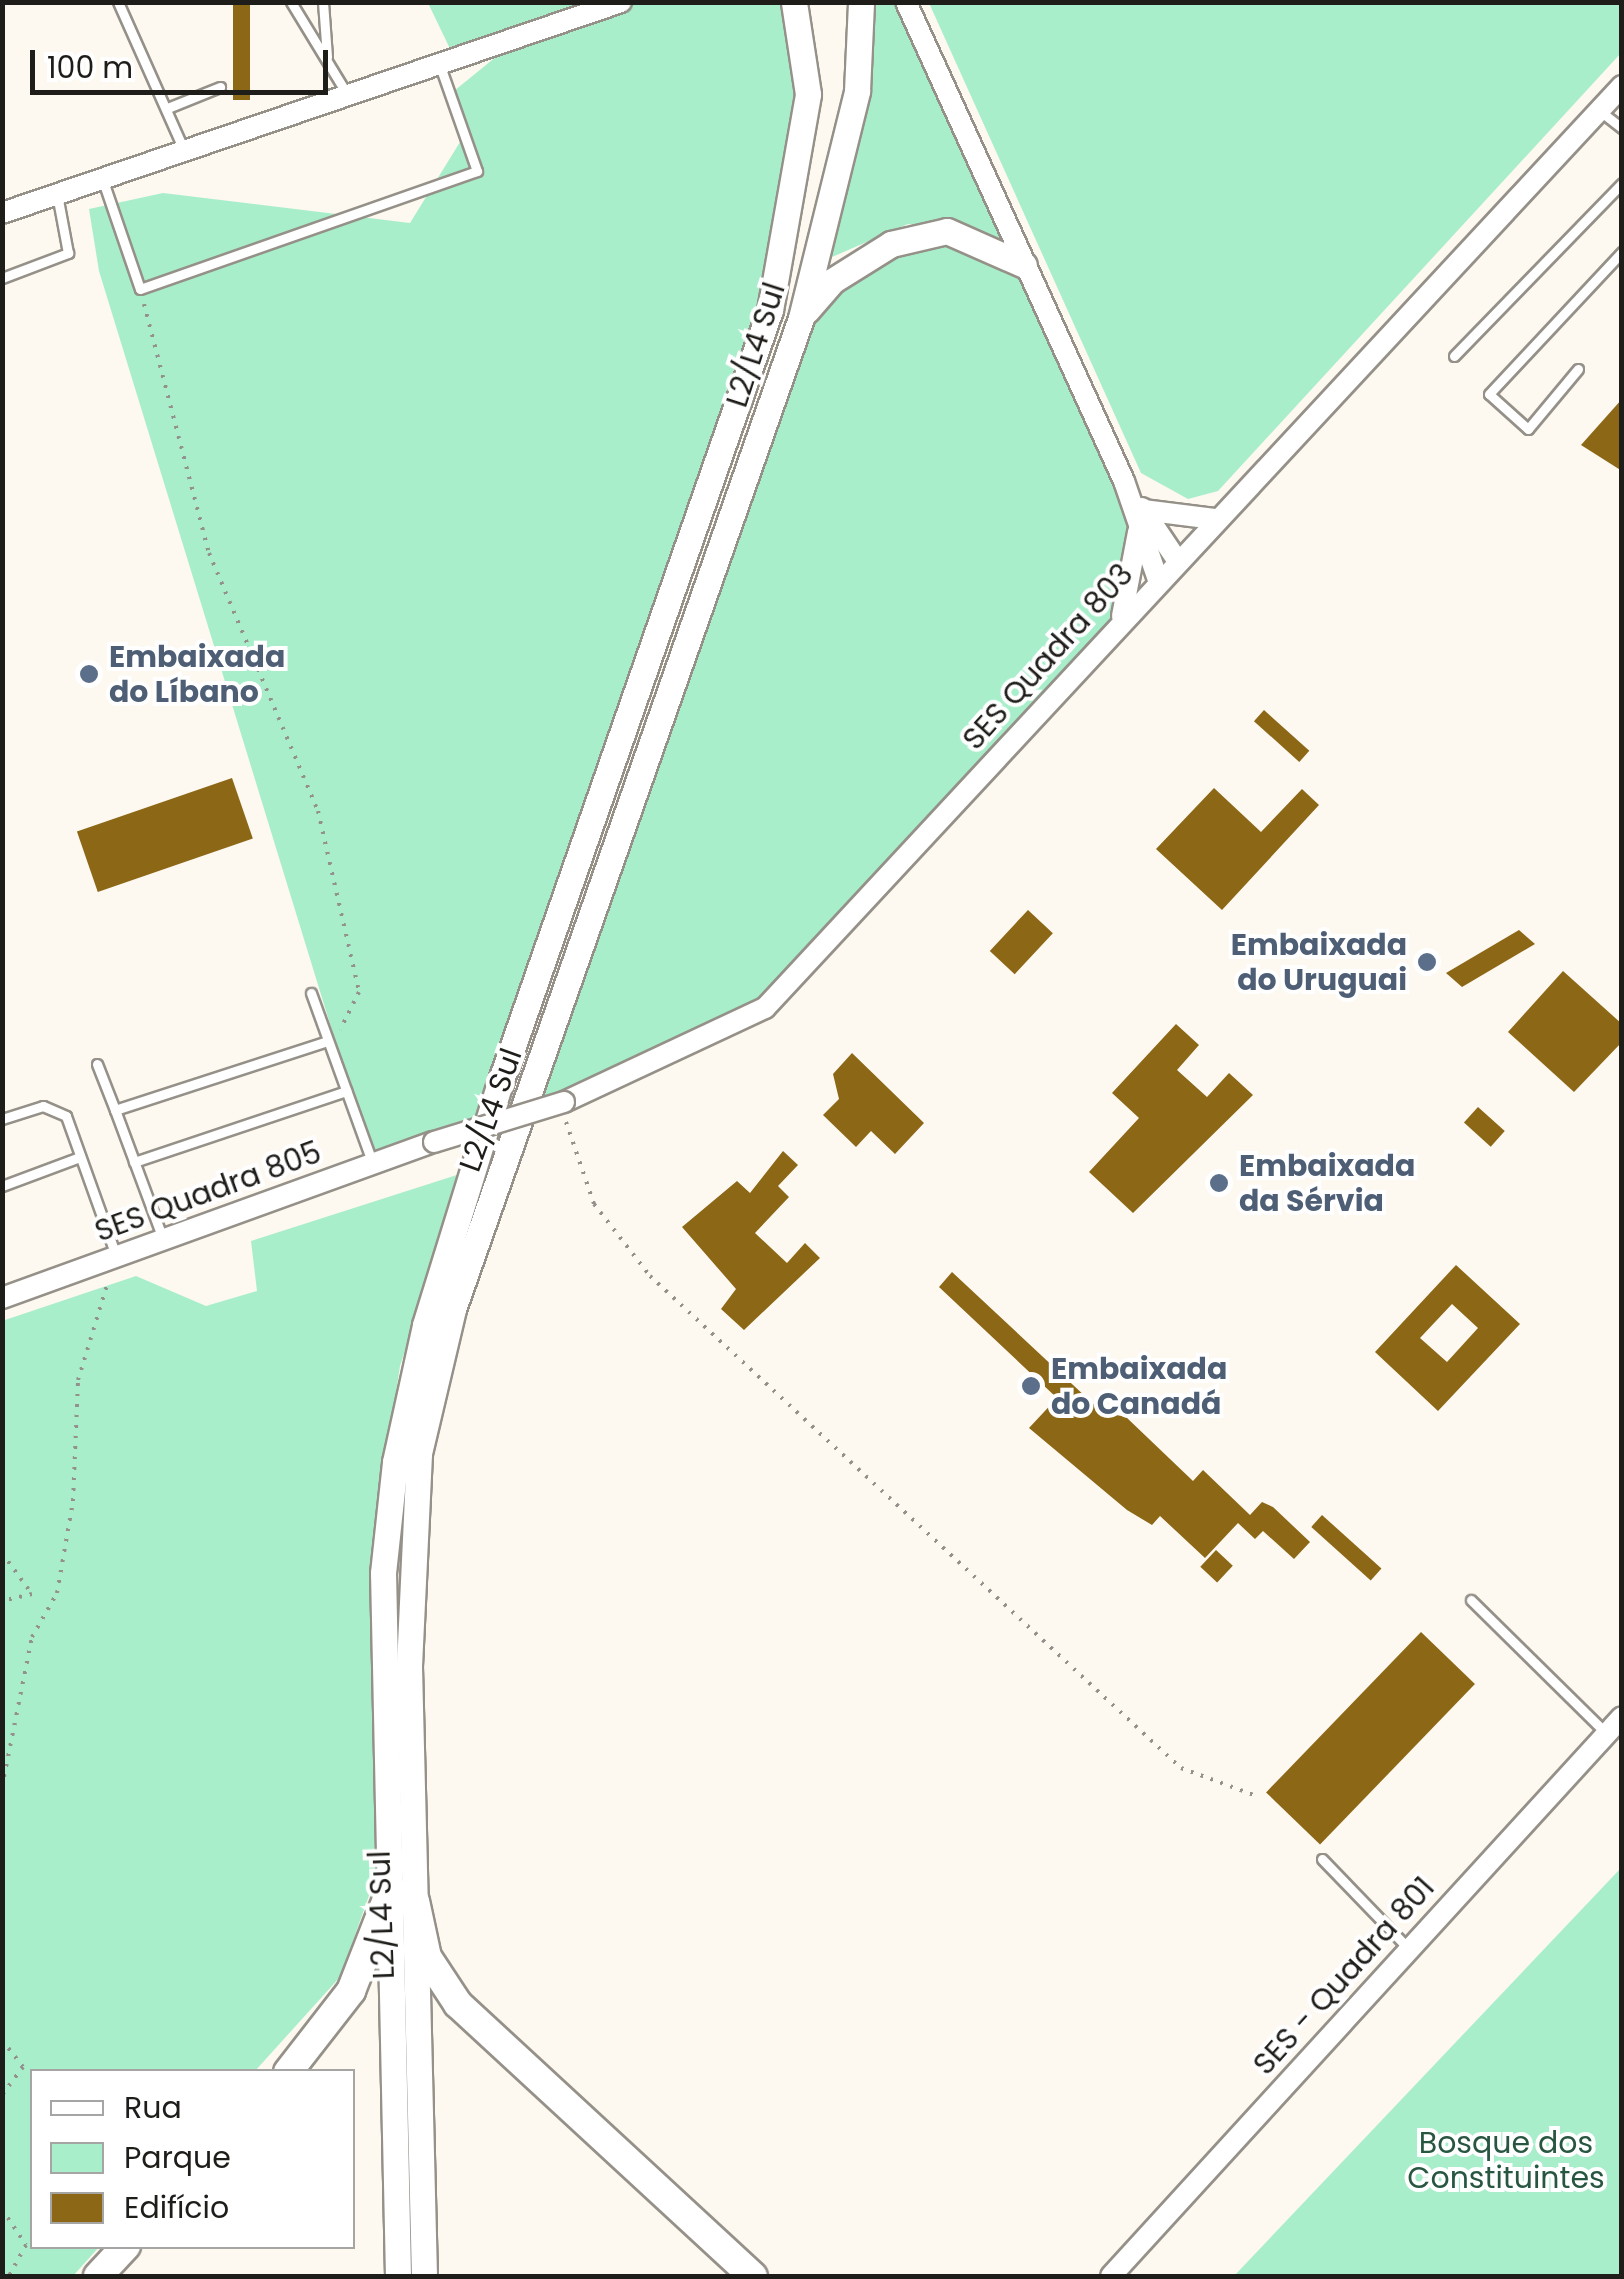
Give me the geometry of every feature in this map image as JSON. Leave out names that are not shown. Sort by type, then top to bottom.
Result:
[{"type":"highway","points":[[290,2069],[351,1991],[403,1895]]},
{"type":"highway","points":[[403,1895],[428,1957],[458,2004],[753,2276]]},
{"type":"highway","points":[[98,2276],[123,2249]]},
{"type":"main road","name":"L2/L4 Sul","points":[[424,2276],[383,1573],[410,1383],[500,1083],[770,310],[808,94],[794,2]]},
{"type":"main road","name":"L2/L4 Sul","points":[[398,2276],[410,1573],[436,1371],[801,318],[857,91],[861,2]]},
{"type":"main road","points":[[801,318],[832,281],[891,244],[947,231],[1024,264]]},
{"type":"street","points":[[2,213],[101,176],[350,98],[439,62],[621,2]]},
{"type":"street","points":[[906,2],[1141,516],[1158,580]]},
{"type":"street","name":"SES Quadra 803","points":[[434,1142],[564,1102],[766,1008],[1214,518],[1622,86]]},
{"type":"street","points":[[1141,516],[1214,518]]},
{"type":"street","points":[[1141,516],[1177,560]]},
{"type":"street","points":[[1120,623],[1141,516]]},
{"type":"street","name":"SES Quadra 805","points":[[2,1298],[434,1142]]},
{"type":"street","name":"SES - Quadra 801","points":[[1112,2276],[1622,1716]]},
{"type":"lane","points":[[118,2],[170,106],[184,150]]},
{"type":"lane","points":[[291,2],[350,98]]},
{"type":"lane","points":[[323,2],[328,59]]},
{"type":"lane","points":[[101,176],[140,289],[478,170],[439,62]]},
{"type":"lane","points":[[170,106],[220,88]]},
{"type":"lane","points":[[1599,110],[1620,124]]},
{"type":"lane","points":[[1454,356],[1622,184]]},
{"type":"lane","points":[[2,278],[68,252],[57,194]]},
{"type":"lane","points":[[1578,370],[1528,428],[1489,394],[1622,252]]},
{"type":"lane","points":[[311,993],[373,1164]]},
{"type":"lane","points":[[114,1110],[327,1041]]},
{"type":"lane","points":[[97,1064],[164,1242]]},
{"type":"lane","points":[[134,1162],[346,1091]]},
{"type":"lane","points":[[2,1119],[56,1108],[80,1157],[116,1258]]},
{"type":"lane","points":[[2,1186],[80,1157]]},
{"type":"lane","points":[[1471,1600],[1606,1733]]},
{"type":"lane","points":[[1322,1859],[1409,1949]]},
{"type":"path","points":[[140,289],[209,553],[318,811],[359,992],[327,1041]]},
{"type":"path","points":[[564,1102],[571,1156],[594,1204],[650,1276],[1180,1768],[1254,1795]]},
{"type":"path","points":[[2,1787],[32,1637],[57,1594],[74,1502],[78,1380],[116,1258]]},
{"type":"path","points":[[2,1553],[32,1594],[2,1601]]},
{"type":"path","points":[[2,2040],[23,2066],[2,2095]]},
{"type":"path","points":[[2,2208],[26,2245],[9,2276]]},
{"type":"green space","points":[[428,3],[794,3],[808,94],[770,310],[489,1119],[373,1164],[99,271],[89,209],[163,193],[410,223],[465,134],[449,95],[524,34],[454,57]]},
{"type":"green space","points":[[861,3],[906,3],[1013,241],[950,231],[1024,265],[1139,523],[1120,623],[765,1008],[564,1102],[531,1096],[801,318],[832,281],[945,230],[908,224],[816,264]]},
{"type":"green space","points":[[929,3],[1621,3],[1621,53],[1218,491],[1188,499],[1141,473]]},
{"type":"green space","points":[[463,1173],[400,1366],[373,1545],[376,1876],[340,1977],[257,2069],[30,2069],[30,2249],[97,2249],[73,2276],[3,2276],[2,1321],[136,1276],[206,1306],[257,1291],[251,1241]]},
{"type":"green space","name":"Bosque dos Constituintes","points":[[1621,1868],[1621,2276],[1234,2276]]},
{"type":"building","points":[[233,2],[250,2],[250,100],[233,100]]},
{"type":"building","points":[[1622,399],[1622,471],[1581,445]]},
{"type":"building","points":[[1264,710],[1309,751],[1299,762],[1254,721]]},
{"type":"building","points":[[232,778],[253,839],[98,892],[77,831]]},
{"type":"building","points":[[1214,788],[1261,832],[1302,789],[1319,805],[1222,910],[1156,849]]},
{"type":"building","points":[[1028,910],[1053,933],[1015,974],[990,951]]},
{"type":"building","points":[[1519,930],[1535,944],[1462,987],[1446,973]]},
{"type":"building","points":[[1563,971],[1622,1024],[1622,1042],[1574,1092],[1508,1032]]},
{"type":"building","points":[[1176,1024],[1199,1045],[1177,1070],[1207,1097],[1229,1073],[1253,1095],[1133,1213],[1089,1172],[1139,1118],[1112,1093]]},
{"type":"building","points":[[852,1053],[924,1123],[895,1154],[871,1131],[856,1147],[823,1115],[839,1099],[833,1074]]},
{"type":"building","points":[[1478,1107],[1505,1131],[1491,1147],[1464,1123]]},
{"type":"building","points":[[783,1151],[798,1165],[778,1186],[789,1197],[755,1233],[787,1263],[805,1243],[820,1258],[744,1330],[721,1309],[736,1289],[682,1227],[737,1181],[750,1193]]},
{"type":"building","points":[[1456,1265],[1520,1324],[1438,1411],[1375,1352]],"holes":[[[1452,1304],[1478,1328],[1447,1362],[1420,1338]]]},
{"type":"building","points":[[952,1272],[1102,1412],[1126,1417],[1193,1481],[1203,1470],[1250,1515],[1262,1502],[1273,1507],[1310,1542],[1294,1559],[1263,1531],[1255,1539],[1238,1523],[1205,1558],[1160,1516],[1152,1525],[1127,1510],[1029,1428],[1057,1398],[939,1287]]},
{"type":"building","points":[[1322,1515],[1381,1569],[1371,1580],[1311,1527]]},
{"type":"building","points":[[1216,1550],[1233,1566],[1217,1583],[1200,1567]]},
{"type":"building","points":[[1421,1632],[1475,1684],[1320,1845],[1266,1792]]},
{"type":"place","name":"Embaixada do Líbano","points":[[89,674]]},
{"type":"place","name":"Embaixada do Uruguai","points":[[1427,962]]},
{"type":"place","name":"Embaixada da Sérvia","points":[[1219,1183]]},
{"type":"place","name":"Embaixada do Canadá","points":[[1031,1386]]}]
